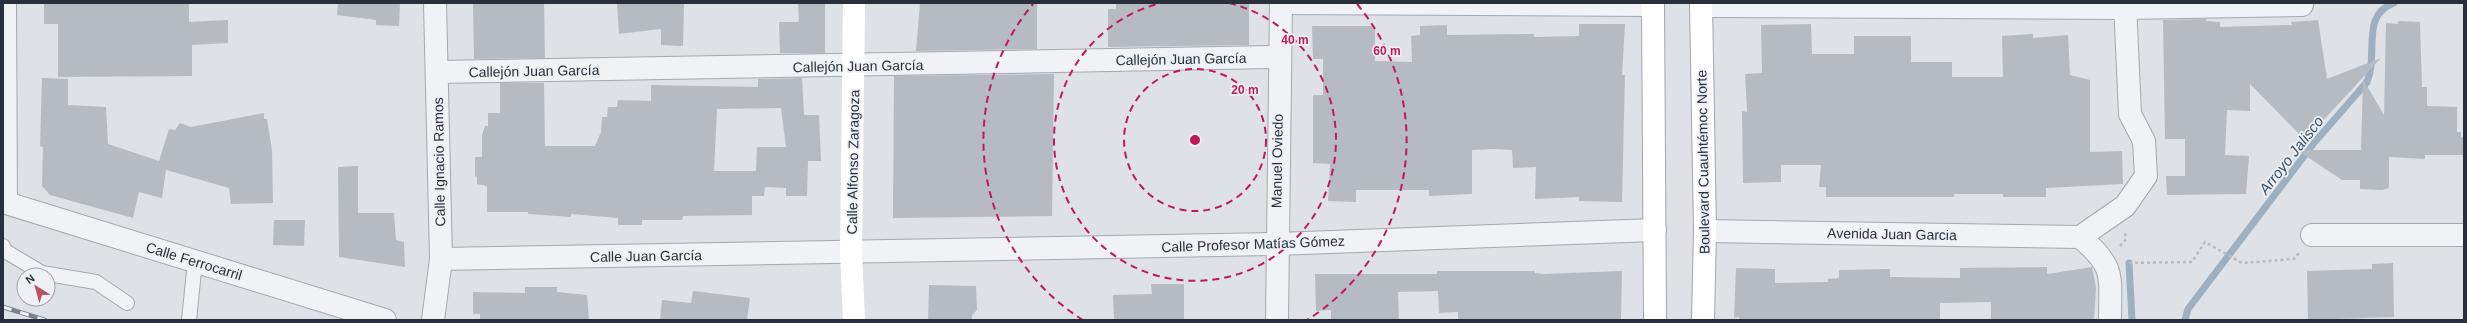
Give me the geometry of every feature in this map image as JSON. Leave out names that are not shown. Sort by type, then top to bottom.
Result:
[{"type":"main road","name":"Calle Alfonso Zaragoza","points":[[854,3],[855,66],[851,253],[854,320]]},
{"type":"main road","points":[[1653,4],[1655,320]]},
{"type":"main road","name":"Boulevard Cuauhtémoc Norte","points":[[1701,4],[1705,231],[1702,320]]},
{"type":"street","points":[[4,204],[5,3]]},
{"type":"street","name":"Calle Ignacio Ramos","points":[[433,320],[441,259],[435,3]]},
{"type":"street","points":[[1281,3],[1653,4]]},
{"type":"street","name":"Manuel Oviedo","points":[[1277,320],[1278,57],[1281,3]]},
{"type":"street","points":[[1701,4],[2125,6],[2302,5]]},
{"type":"street","points":[[2110,320],[2110,273],[2098,253],[2080,237],[2126,206],[2146,176],[2144,141],[2130,114],[2125,6]]},
{"type":"street","name":"Callejón Juan García","points":[[436,72],[855,66],[1278,57]]},
{"type":"street","name":"Calle Ferrocarril","points":[[4,204],[385,320]]},
{"type":"street","name":"Calle Profesor Matías Gómez","points":[[851,253],[1277,244],[1655,230]]},
{"type":"street","name":"Avenida Juan Garcia","points":[[1705,231],[2080,237]]},
{"type":"street","points":[[2312,235],[2464,235]]},
{"type":"street","name":"Calle Juan García","points":[[441,259],[851,253]]},
{"type":"lane","points":[[3,246],[5,251],[42,273],[96,282],[127,303]]},
{"type":"lane","points":[[189,320],[195,261]]},
{"type":"path","points":[[2123,263],[2192,262],[2205,242],[2242,263],[2294,259],[2312,235]]},
{"type":"building","points":[[44,3],[189,3],[189,22],[228,20],[228,43],[192,45],[192,76],[58,77],[58,24],[44,24]]},
{"type":"building","points":[[338,3],[400,3],[399,26],[376,25],[376,20],[337,15]]},
{"type":"building","points":[[473,3],[544,3],[545,58],[474,59]]},
{"type":"building","points":[[617,3],[684,3],[683,46],[661,45],[661,29],[619,34]]},
{"type":"building","points":[[798,3],[825,3],[825,53],[780,53],[779,22],[799,22]]},
{"type":"building","points":[[920,3],[1037,4],[1037,49],[916,51]]},
{"type":"building","points":[[1116,3],[1249,3],[1249,45],[1108,47],[1108,9],[1116,9]]},
{"type":"building","points":[[2206,19],[2206,21],[2220,22],[2220,27],[2292,25],[2291,22],[2318,20],[2327,79],[2381,58],[2305,140],[2250,84],[2250,111],[2227,110],[2225,155],[2249,156],[2246,194],[2167,195],[2166,176],[2185,176],[2185,139],[2165,139],[2163,20]]},
{"type":"building","points":[[2398,21],[2420,22],[2422,87],[2427,87],[2427,106],[2457,107],[2457,132],[2461,132],[2461,137],[2464,138],[2463,155],[2425,155],[2425,159],[2389,157],[2389,188],[2382,190],[2360,189],[2360,180],[2342,180],[2297,150],[2361,150],[2363,79],[2384,115],[2386,23],[2398,24]]},
{"type":"building","points":[[1579,24],[1625,24],[1622,75],[1625,75],[1622,202],[1579,201],[1579,197],[1535,199],[1536,167],[1513,168],[1512,150],[1494,149],[1472,150],[1472,194],[1429,196],[1429,190],[1356,190],[1356,202],[1328,201],[1330,164],[1313,163],[1313,95],[1323,95],[1323,59],[1313,59],[1312,26],[1375,26],[1375,61],[1412,62],[1411,36],[1420,35],[1420,26],[1447,25],[1447,35],[1534,34],[1534,37],[1579,36]]},
{"type":"building","points":[[1811,24],[1812,54],[1854,54],[1854,36],[1911,36],[1911,62],[1952,62],[1952,77],[2003,77],[2002,36],[2033,34],[2033,38],[2068,35],[2070,75],[2090,80],[2090,152],[2122,151],[2123,184],[2046,188],[2046,197],[2003,197],[2003,194],[1954,194],[1954,197],[1826,197],[1826,187],[1819,187],[1821,165],[1781,165],[1781,182],[1743,183],[1742,111],[1747,112],[1745,74],[1762,73],[1761,25]]},
{"type":"building","points":[[1054,74],[1052,216],[893,218],[894,76]]},
{"type":"building","points":[[42,78],[68,79],[68,105],[106,107],[108,144],[159,161],[169,129],[175,130],[180,123],[191,127],[264,113],[264,119],[267,119],[272,150],[273,203],[231,204],[229,188],[166,170],[162,198],[139,192],[133,218],[50,195],[42,186],[43,147],[40,146]]},
{"type":"building","points":[[802,78],[804,115],[819,115],[821,161],[808,161],[807,196],[786,196],[786,188],[765,187],[764,196],[752,196],[752,215],[683,216],[682,220],[642,220],[642,225],[618,225],[618,218],[571,214],[571,217],[528,214],[528,212],[487,212],[487,186],[477,184],[477,177],[475,176],[475,157],[482,157],[482,135],[485,126],[488,126],[488,113],[500,113],[500,83],[544,83],[545,146],[595,146],[601,132],[602,117],[607,117],[608,107],[617,107],[618,100],[651,101],[651,85],[758,87],[758,79]],"holes":[[[781,108],[786,147],[757,147],[756,171],[714,171],[717,109]]]},
{"type":"building","points":[[358,166],[358,213],[394,213],[396,240],[404,242],[405,267],[339,257],[338,167]]},
{"type":"building","points":[[274,220],[305,220],[304,246],[273,245]]},
{"type":"building","points":[[2393,263],[2394,317],[2308,320],[2307,271],[2372,269],[2372,264]]},
{"type":"building","points":[[2047,267],[2047,274],[2092,267],[2096,288],[2094,320],[1991,320],[1991,302],[1940,303],[1940,320],[1739,320],[1739,317],[1734,318],[1736,268],[1775,269],[1775,283],[1828,282],[1828,279],[1839,278],[1839,270],[1890,269],[1890,277],[1960,278],[1960,268]]},
{"type":"building","points":[[1437,271],[1535,271],[1535,273],[1543,274],[1622,271],[1621,320],[1458,320],[1458,312],[1439,313],[1438,291],[1398,292],[1399,320],[1331,319],[1331,310],[1316,311],[1315,274],[1437,274]]},
{"type":"building","points":[[1151,284],[1184,284],[1184,320],[1114,320],[1113,295],[1152,294]]},
{"type":"building","points":[[929,285],[976,286],[977,310],[972,315],[972,320],[928,320]]},
{"type":"building","points":[[525,287],[557,287],[557,292],[587,295],[589,320],[480,320],[480,314],[473,314],[473,292],[525,293]]},
{"type":"building","points":[[693,291],[750,298],[747,320],[660,320],[662,300],[691,303]]},
{"type":"waterway","name":"Arroyo Jalisco","points":[[2185,320],[2188,309],[2314,143],[2367,82],[2372,59],[2372,36],[2377,16],[2384,9],[2394,3]]},
{"type":"waterway","points":[[2129,263],[2132,320]]},
{"type":"railway","points":[[3,307],[45,320]]}]
